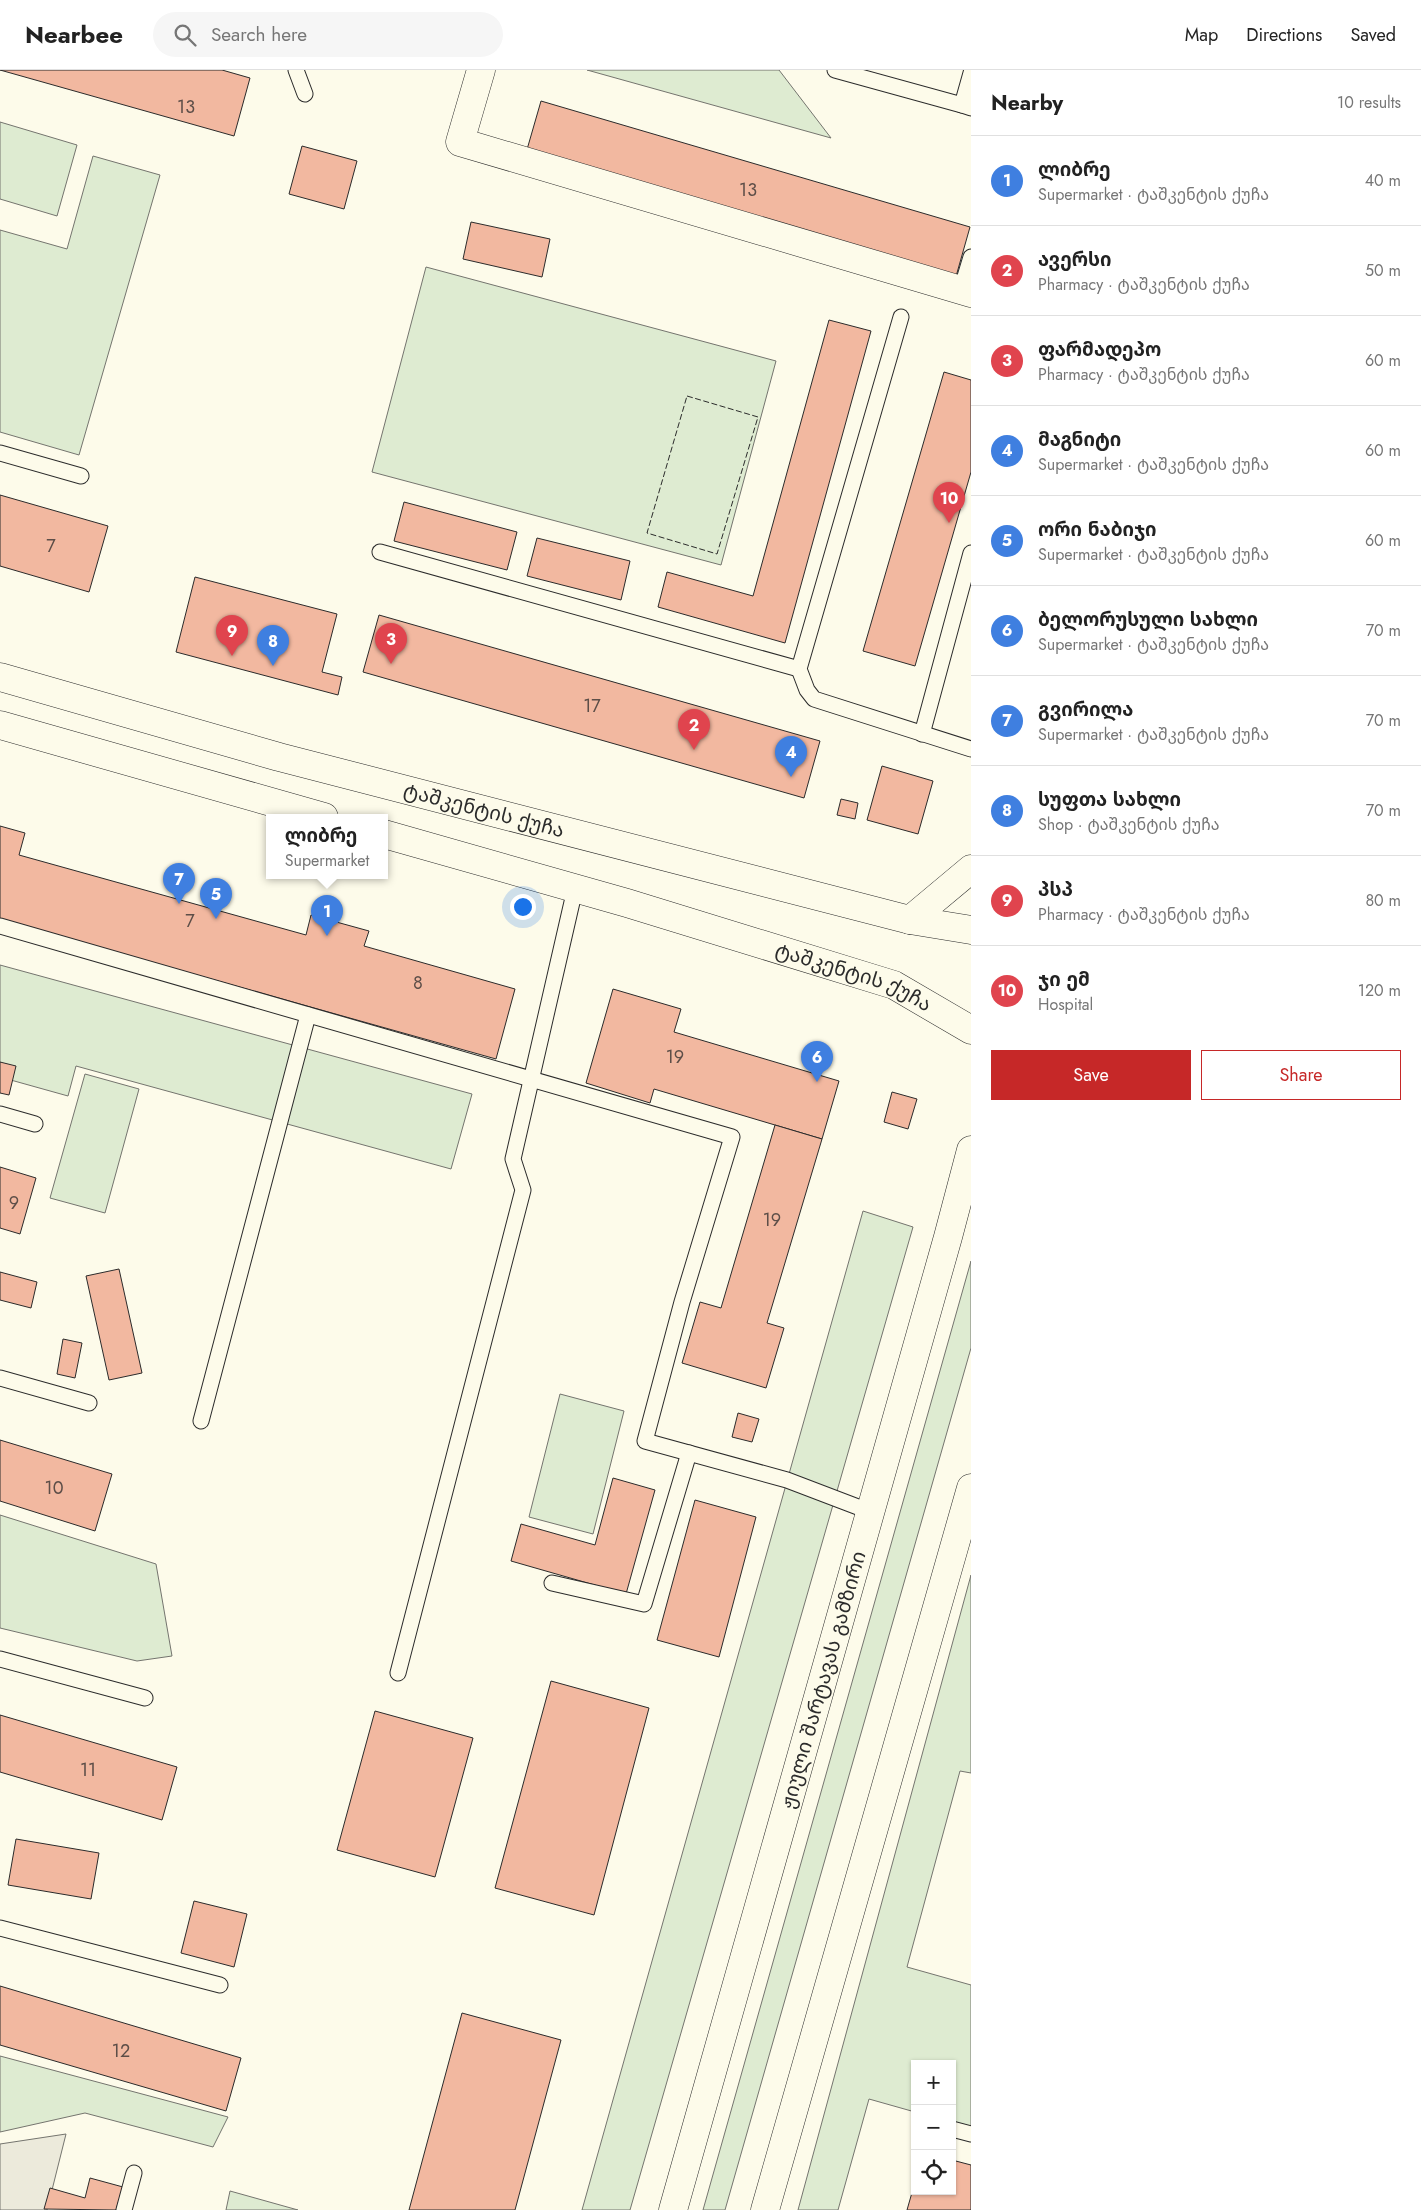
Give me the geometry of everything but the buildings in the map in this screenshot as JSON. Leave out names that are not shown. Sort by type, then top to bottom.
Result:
[{"type":"main road","points":[[481,70],[460,142],[966,292]]},
{"type":"main road","name":"ტაშკენტის ქუჩა","points":[[0,677],[279,757],[910,920],[971,930]]},
{"type":"main road","points":[[0,724],[314,814]]},
{"type":"main road","name":"ტაშკენტის ქუჩა","points":[[388,835],[894,985],[971,1030]]},
{"type":"main road","points":[[910,920],[971,869]]},
{"type":"main road","name":"ჟიული შარტავას გამზირი","points":[[673,2210],[871,1512],[971,1150]]},
{"type":"main road","points":[[765,2210],[971,1488]]},
{"type":"lane","points":[[296,70],[305,94]]},
{"type":"lane","points":[[834,70],[966,106],[971,73]]},
{"type":"lane","points":[[966,292],[971,257]]},
{"type":"lane","points":[[901,317],[799,669],[801,679],[814,699],[971,750]]},
{"type":"lane","points":[[0,453],[81,476]]},
{"type":"lane","points":[[380,552],[799,669]]},
{"type":"lane","points":[[922,734],[971,553]]},
{"type":"lane","points":[[398,1673],[522,1190],[513,1159],[575,889]]},
{"type":"lane","points":[[0,926],[732,1137],[682,1302],[645,1440],[787,1480],[871,1512]]},
{"type":"lane","points":[[201,1421],[308,1014]]},
{"type":"lane","points":[[0,1114],[35,1124]]},
{"type":"lane","points":[[0,1378],[89,1403]]},
{"type":"lane","points":[[552,1582],[644,1604],[689,1453]]},
{"type":"lane","points":[[0,1659],[145,1698]]},
{"type":"lane","points":[[0,1928],[220,1985]]},
{"type":"lane","points":[[956,2130],[971,2134]]},
{"type":"lane","points":[[124,2210],[134,2173]]},
{"type":"green space","points":[[587,70],[779,70],[831,138]]},
{"type":"green space","points":[[0,122],[77,145],[57,216],[0,199]]},
{"type":"green space","points":[[93,156],[160,175],[79,455],[0,432],[0,230],[67,249]]},
{"type":"green space","points":[[426,267],[776,361],[721,565],[372,472]]},
{"type":"green space","points":[[0,965],[472,1094],[451,1169],[76,1066],[68,1096],[0,1077]]},
{"type":"green space","points":[[85,1074],[139,1089],[105,1213],[50,1198]]},
{"type":"green space","points":[[863,1211],[913,1227],[630,2210],[582,2210]]},
{"type":"green space","points":[[971,1261],[971,1348],[725,2210],[703,2210]]},
{"type":"green space","points":[[560,1394],[624,1411],[593,1534],[529,1517]]},
{"type":"green space","points":[[0,1515],[156,1564],[172,1656],[137,1661],[0,1628]]},
{"type":"green space","points":[[971,1575],[971,1773],[960,1771],[907,1967],[971,1985],[971,2127],[956,2123],[956,2060],[911,2060],[911,2111],[869,2099],[838,2210],[798,2210]]},
{"type":"green space","points":[[0,2056],[228,2117],[213,2147],[85,2113],[0,2132]]},
{"type":"green space","points":[[230,2191],[298,2210],[226,2210]]},
{"type":"shaded area","points":[[66,2134],[47,2210],[0,2210],[0,2144]]},
{"type":"fence","points":[[687,396],[758,417],[717,554],[647,533],[687,396]]},
{"type":"place","name":"ჯი ემ","points":[[949,523]]},
{"type":"place","name":"პსპ","points":[[232,656]]},
{"type":"place","name":"ფარმადეპო","points":[[391,664]]},
{"type":"place","name":"სუფთა სახლი","points":[[273,666]]},
{"type":"place","name":"ავერსი","points":[[694,750]]},
{"type":"place","name":"მაგნიტი","points":[[791,777]]},
{"type":"place","name":"გვირილა","points":[[179,904]]},
{"type":"place","name":"ორი ნაბიჯი","points":[[216,919]]},
{"type":"place","name":"ლიბრე","points":[[327,936]]},
{"type":"place","name":"ბელორუსული სახლი","points":[[817,1082]]}]
